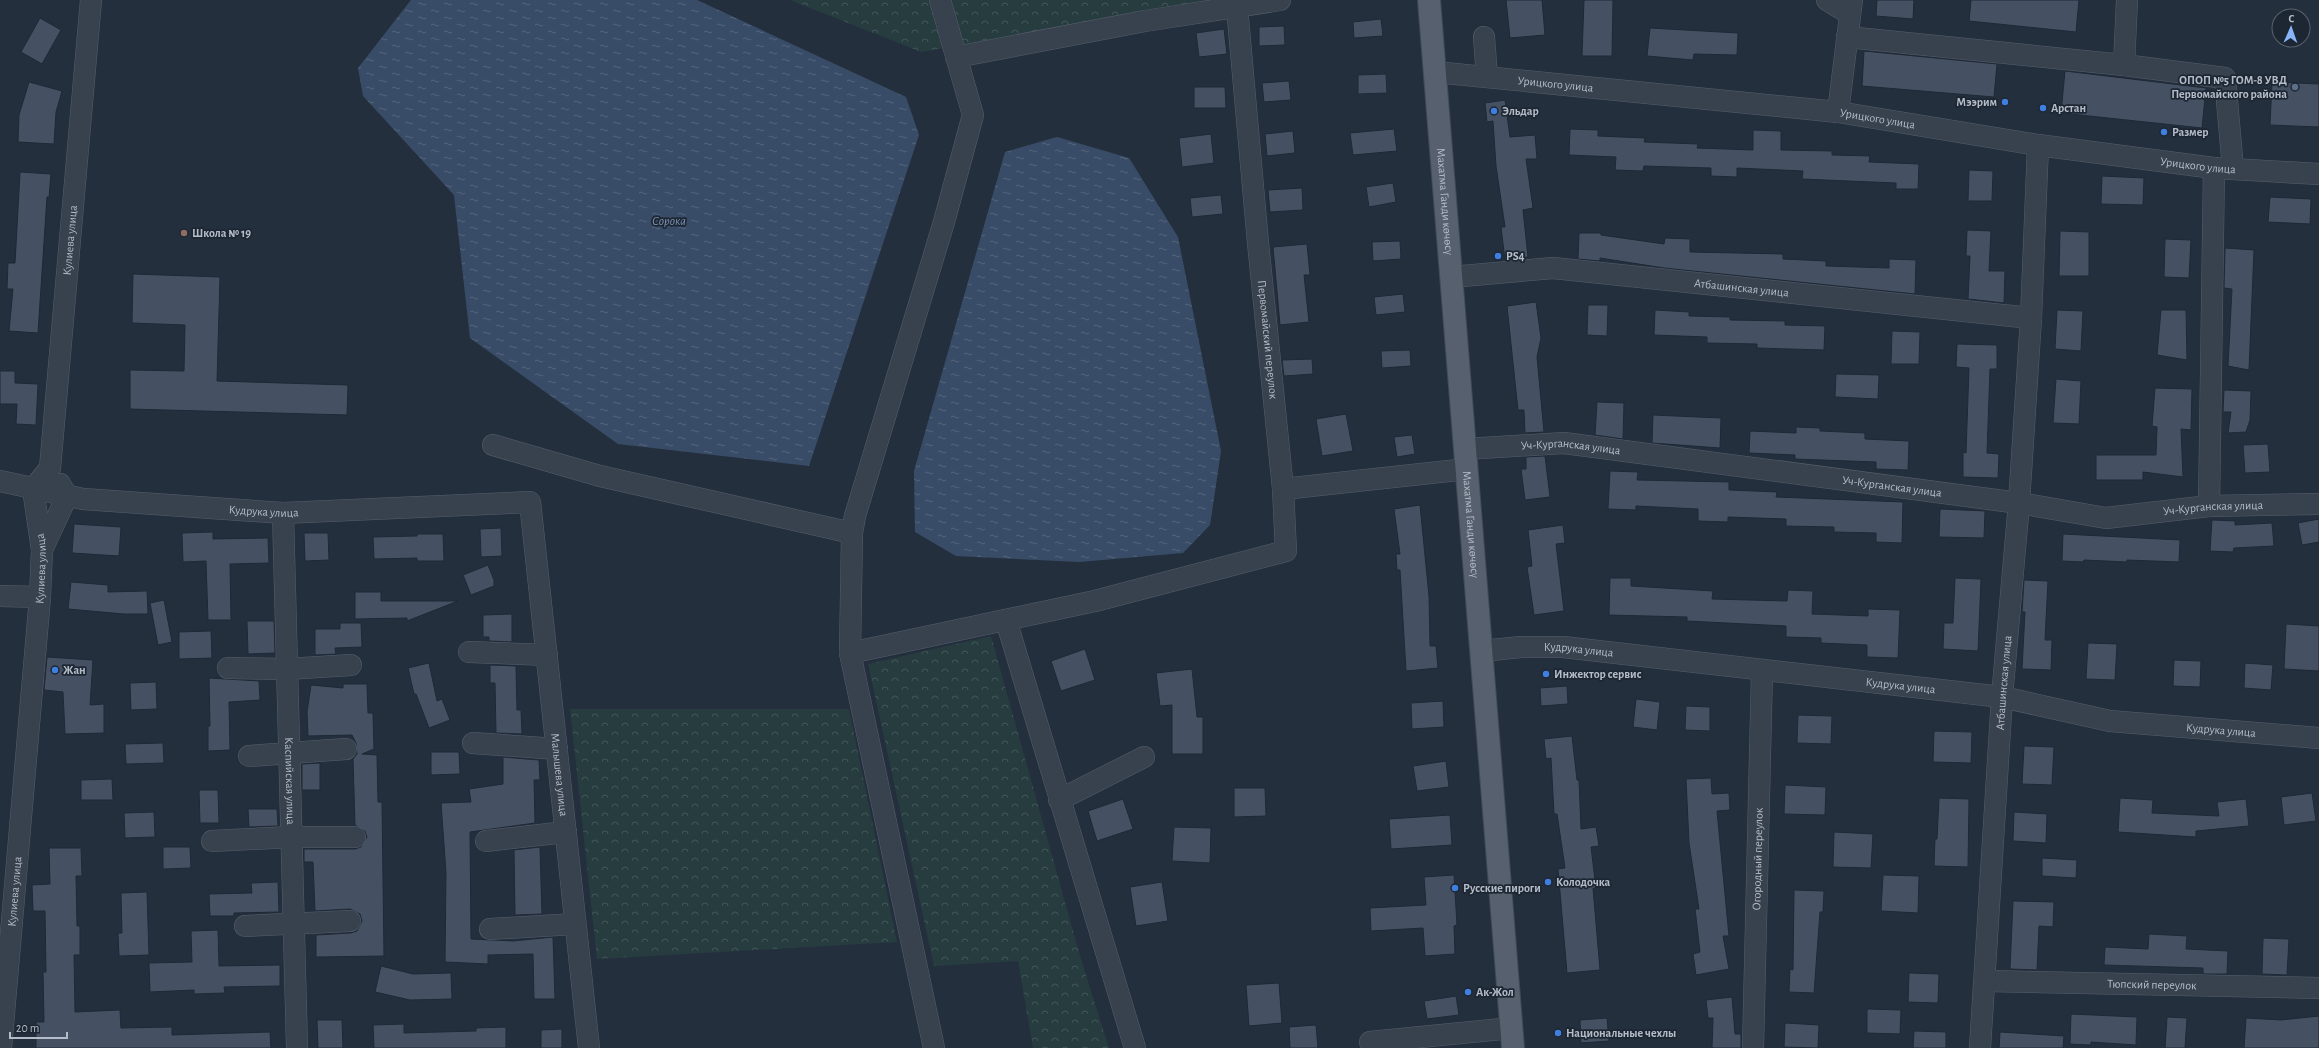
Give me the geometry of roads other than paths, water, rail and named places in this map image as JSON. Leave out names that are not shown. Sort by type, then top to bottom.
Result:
[{"type":"main road","name":"Махатма Ганди көчөсү","points":[[1429,0],[1513,1038]]},
{"type":"street","name":"Кулиева улица","points":[[50,468],[91,0]]},
{"type":"street","points":[[934,1048],[850,653],[852,533],[854,516],[944,222],[972,115],[940,0]]},
{"type":"street","points":[[956,57],[1145,21],[1280,0]]},
{"type":"street","points":[[1827,0],[1851,7],[1838,112]]},
{"type":"street","points":[[2124,66],[2127,0]]},
{"type":"street","name":"Первомайский переулок","points":[[1000,621],[1095,601],[1286,551],[1283,489],[1258,243],[1237,6]]},
{"type":"street","points":[[1847,37],[2225,78],[2224,168],[2209,506]]},
{"type":"street","points":[[1484,38],[1487,77]]},
{"type":"street","name":"Урицкого улица","points":[[1435,72],[1838,112],[2038,146],[2224,168],[2319,174]]},
{"type":"street","name":"Атбашинская улица","points":[[1980,1048],[2002,697],[2019,502],[2031,318],[2038,146]]},
{"type":"street","name":"Атбашинская улица","points":[[1451,277],[1553,268],[2031,318]]},
{"type":"street","name":"Уч-Курганская улица","points":[[1466,459],[1564,443],[2019,502],[2106,518],[2209,506],[2319,504]]},
{"type":"street","points":[[493,446],[600,476],[852,533]]},
{"type":"street","points":[[1283,489],[1466,459]]},
{"type":"street","points":[[33,488],[50,468],[67,496],[42,550]]},
{"type":"street","name":"Кудрука улица","points":[[0,481],[83,499],[283,513],[530,502]]},
{"type":"street","name":"Кулиева улица","points":[[1,1048],[40,597],[42,550],[33,488]]},
{"type":"street","name":"Малышева улица","points":[[530,502],[589,1048]]},
{"type":"street","name":"Каспийская улица","points":[[283,513],[297,1048]]},
{"type":"street","points":[[0,596],[40,597]]},
{"type":"street","points":[[850,653],[1000,621]]},
{"type":"street","points":[[1000,621],[1059,800],[1135,1048]]},
{"type":"street","points":[[1000,621],[1046,805],[1122,1048]]},
{"type":"street","name":"Кудрука улица","points":[[1481,651],[1521,647],[1563,647],[2002,697],[2110,721],[2319,738]]},
{"type":"street","points":[[469,652],[547,655]]},
{"type":"street","points":[[228,668],[287,669],[352,665]]},
{"type":"street","name":"Огородный переулок","points":[[1753,1048],[1762,670]]},
{"type":"street","points":[[473,743],[557,749]]},
{"type":"street","points":[[249,756],[346,749]]},
{"type":"street","points":[[1059,800],[1144,757]]},
{"type":"street","points":[[486,841],[566,832]]},
{"type":"street","points":[[212,840],[291,837],[355,837]]},
{"type":"street","points":[[245,926],[350,921]]},
{"type":"street","points":[[490,929],[575,924]]},
{"type":"street","name":"Тюпский переулок","points":[[1985,981],[2319,988]]},
{"type":"street","points":[[1370,1042],[1513,1038]]},
{"type":"water","name":"Сорока","points":[[411,0],[697,0],[906,97],[919,135],[809,466],[618,444],[470,338],[454,195],[363,96],[358,68]]},
{"type":"water","points":[[1057,137],[1129,158],[1178,237],[1221,451],[1210,525],[1183,553],[1079,562],[956,556],[915,532],[914,471],[1005,152]]},
{"type":"place","name":"ОПОП №5 ГОМ-8 УВД Первомайского района","points":[[2295,87]]},
{"type":"place","name":"Мээрим","points":[[2005,102]]},
{"type":"place","name":"Арстан","points":[[2043,108]]},
{"type":"place","name":"Эльдар","points":[[1494,111]]},
{"type":"place","name":"Размер","points":[[2164,132]]},
{"type":"place","name":"Школа № 19","points":[[184,233]]},
{"type":"place","name":"PS4","points":[[1498,256]]},
{"type":"place","name":"Жан","points":[[55,670]]},
{"type":"place","name":"Инжектор сервис","points":[[1546,674]]},
{"type":"place","name":"Колодочка","points":[[1548,882]]},
{"type":"place","name":"Русские пироги","points":[[1455,888]]},
{"type":"place","name":"Ак-Жол","points":[[1468,992]]},
{"type":"place","name":"Национальные чехлы","points":[[1558,1033]]}]
